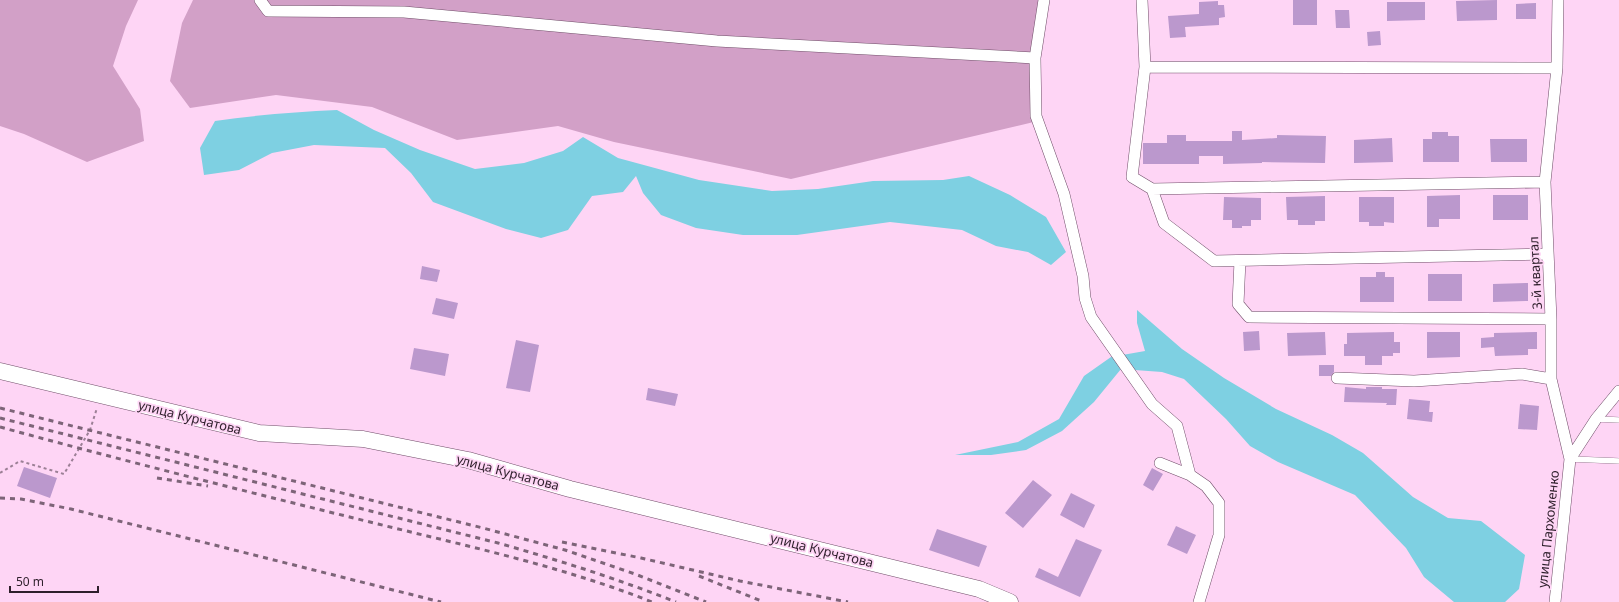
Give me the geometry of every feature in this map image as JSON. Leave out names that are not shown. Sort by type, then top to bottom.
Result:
[{"type":"street","points":[[260,0],[268,12],[404,12],[717,41],[1035,58]]},
{"type":"street","points":[[1044,0],[1035,58],[1036,116],[1064,194],[1083,276],[1085,298],[1091,317],[1152,404],[1177,426],[1190,476]]},
{"type":"street","points":[[1142,0],[1145,67],[1132,177],[1152,189],[1545,182]]},
{"type":"street","name":"3-й квартал","points":[[1558,0],[1557,68],[1545,182],[1551,319],[1551,379],[1570,459]]},
{"type":"street","points":[[1145,67],[1557,68]]},
{"type":"street","points":[[1152,189],[1164,223],[1214,261],[1548,254]]},
{"type":"street","points":[[1240,261],[1238,304],[1249,317],[1551,319]]},
{"type":"street","name":"улица Курчатова","points":[[0,371],[259,433],[363,439],[468,460],[570,489],[979,589],[1010,602]]},
{"type":"street","points":[[1337,378],[1414,381],[1522,374],[1551,379]]},
{"type":"street","points":[[1570,459],[1596,419],[1619,391]]},
{"type":"street","name":"улица Пархоменко","points":[[1555,602],[1570,459]]},
{"type":"street","points":[[1160,463],[1190,476],[1206,486],[1219,503],[1219,535],[1199,602]]},
{"type":"lane","points":[[1596,419],[1619,420]]},
{"type":"lane","points":[[1570,459],[1619,461]]},
{"type":"path","points":[[0,473],[20,461],[64,474],[90,430],[101,395]]},
{"type":"shaded area","points":[[0,0],[138,0],[126,26],[113,66],[140,109],[144,141],[87,162],[24,134],[0,126]]},
{"type":"shaded area","points":[[193,0],[1038,0],[1038,121],[791,179],[614,142],[558,126],[457,140],[372,107],[276,95],[190,108],[170,81],[182,23]]},
{"type":"water","points":[[337,110],[374,130],[420,150],[475,169],[524,163],[563,151],[583,137],[618,158],[699,180],[772,191],[818,189],[873,181],[943,180],[969,176],[1010,195],[1046,217],[1066,252],[1051,265],[1028,252],[996,246],[962,230],[890,222],[797,235],[743,235],[696,228],[661,215],[643,193],[636,176],[623,192],[592,196],[568,230],[541,238],[506,229],[433,202],[411,173],[385,148],[314,145],[272,153],[239,170],[204,175],[200,148],[215,121],[276,114]]},
{"type":"water","points":[[1137,310],[1182,349],[1224,378],[1276,409],[1332,435],[1363,453],[1413,497],[1448,518],[1481,521],[1525,555],[1519,589],[1505,602],[1454,602],[1424,577],[1406,548],[1355,495],[1278,462],[1250,446],[1226,419],[1184,379],[1162,372],[1121,369],[1094,402],[1062,431],[1026,450],[991,455],[955,455],[1018,442],[1059,419],[1084,376],[1111,357],[1145,351],[1137,323]]},
{"type":"building","points":[[1293,0],[1317,0],[1317,25],[1293,25]]},
{"type":"building","points":[[1497,0],[1497,20],[1457,21],[1456,1]]},
{"type":"building","points":[[1218,1],[1218,5],[1224,5],[1225,17],[1219,18],[1219,25],[1185,27],[1186,37],[1170,38],[1168,16],[1199,14],[1199,2]]},
{"type":"building","points":[[1387,2],[1425,2],[1425,20],[1387,21]]},
{"type":"building","points":[[1536,3],[1536,19],[1516,19],[1516,4]]},
{"type":"building","points":[[1335,10],[1349,10],[1350,28],[1336,28]]},
{"type":"building","points":[[1380,31],[1381,45],[1368,46],[1367,32]]},
{"type":"building","points":[[1232,131],[1242,131],[1242,140],[1277,138],[1277,135],[1326,136],[1325,163],[1262,162],[1223,164],[1223,156],[1199,156],[1199,164],[1143,164],[1143,143],[1167,143],[1167,135],[1186,135],[1186,141],[1232,141]]},
{"type":"building","points":[[1432,132],[1448,132],[1448,136],[1459,136],[1459,162],[1423,162],[1423,139],[1432,139]]},
{"type":"building","points":[[1392,138],[1393,162],[1354,163],[1354,140]]},
{"type":"building","points":[[1490,139],[1527,139],[1527,162],[1491,162]]},
{"type":"building","points":[[1460,195],[1460,219],[1439,219],[1439,227],[1427,227],[1427,196]]},
{"type":"building","points":[[1493,195],[1528,195],[1528,220],[1493,220]]},
{"type":"building","points":[[1325,196],[1325,221],[1315,221],[1315,225],[1298,225],[1298,220],[1287,220],[1286,197]]},
{"type":"building","points":[[1224,197],[1261,198],[1261,220],[1251,220],[1251,226],[1232,228],[1232,220],[1223,220]]},
{"type":"building","points":[[1359,197],[1394,197],[1394,223],[1384,222],[1384,226],[1369,226],[1369,222],[1359,222]]},
{"type":"building","points":[[422,266],[440,270],[437,282],[420,279]]},
{"type":"building","points":[[1376,272],[1385,272],[1385,277],[1394,277],[1394,302],[1360,302],[1360,277],[1376,277]]},
{"type":"building","points":[[1428,274],[1462,274],[1462,301],[1428,301]]},
{"type":"building","points":[[1528,283],[1528,301],[1493,302],[1493,284]]},
{"type":"building","points":[[436,298],[458,303],[454,319],[432,314]]},
{"type":"building","points":[[1259,331],[1260,350],[1244,351],[1243,332]]},
{"type":"building","points":[[1325,332],[1326,355],[1288,356],[1287,333]]},
{"type":"building","points":[[1394,332],[1394,342],[1400,342],[1400,353],[1393,353],[1393,356],[1382,356],[1382,365],[1365,365],[1365,356],[1344,356],[1344,344],[1347,344],[1347,333]]},
{"type":"building","points":[[1427,332],[1460,332],[1460,357],[1427,358]]},
{"type":"building","points":[[1537,332],[1537,349],[1528,349],[1528,355],[1495,356],[1494,347],[1481,348],[1481,338],[1494,337],[1494,333]]},
{"type":"building","points":[[516,340],[539,345],[530,392],[506,388]]},
{"type":"building","points":[[414,348],[449,354],[445,376],[410,369]]},
{"type":"building","points":[[1319,365],[1334,365],[1334,372],[1331,376],[1319,376]]},
{"type":"building","points":[[1345,387],[1366,389],[1366,387],[1382,387],[1382,389],[1397,389],[1396,405],[1386,405],[1387,403],[1344,402]]},
{"type":"building","points":[[648,388],[678,394],[675,406],[646,400]]},
{"type":"building","points":[[1409,399],[1430,401],[1429,412],[1433,412],[1432,422],[1407,419]]},
{"type":"building","points":[[1520,404],[1539,406],[1537,430],[1518,429]]},
{"type":"building","points":[[24,467],[57,478],[50,498],[17,486]]},
{"type":"building","points":[[1152,468],[1163,474],[1153,491],[1143,485]]},
{"type":"building","points":[[1033,480],[1052,495],[1023,528],[1005,513]]},
{"type":"building","points":[[1071,493],[1095,505],[1084,528],[1060,515]]},
{"type":"building","points":[[1176,526],[1196,535],[1187,554],[1167,545]]},
{"type":"building","points":[[937,529],[987,546],[979,567],[929,550]]},
{"type":"building","points":[[1076,539],[1102,550],[1080,597],[1035,577],[1039,568],[1058,577]]},
{"type":"railway","points":[[0,408],[483,528],[565,550],[635,574],[706,602]]},
{"type":"railway","points":[[0,418],[498,543],[588,570],[676,602]]},
{"type":"railway","points":[[0,427],[189,477],[517,558],[585,578],[652,602]]},
{"type":"railway","points":[[157,478],[208,486]]},
{"type":"railway","points":[[0,498],[21,499],[71,509],[441,602]]},
{"type":"railway","points":[[562,542],[641,558],[740,581],[848,602]]},
{"type":"railway","points":[[699,576],[764,602]]}]
